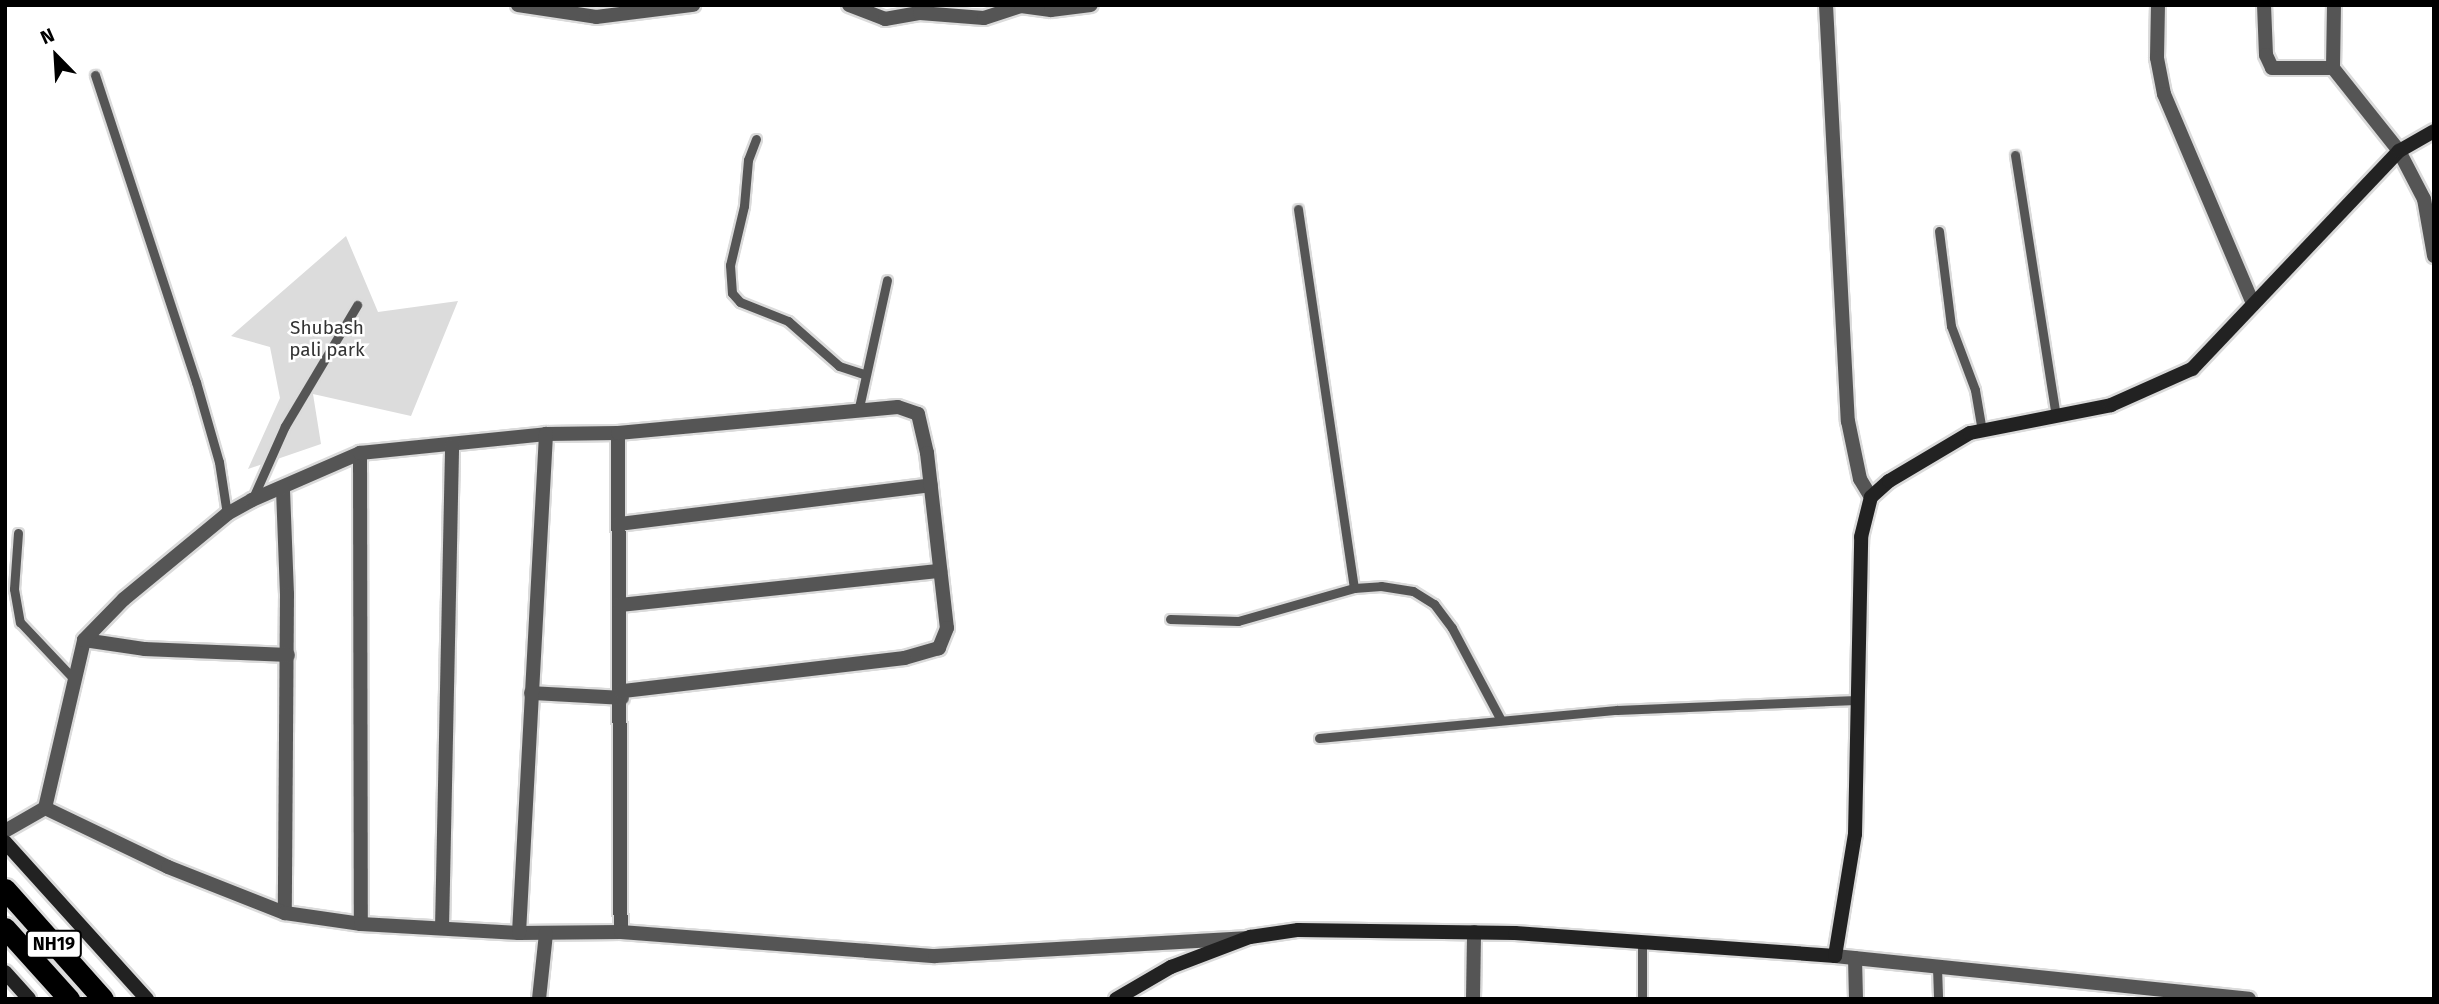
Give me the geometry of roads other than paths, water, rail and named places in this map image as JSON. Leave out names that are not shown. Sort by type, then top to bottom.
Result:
[{"type":"highway","name":"NH19","points":[[5,889],[103,999]]},
{"type":"highway","name":"NH19","points":[[5,928],[69,999]]},
{"type":"street","points":[[518,5],[596,17],[693,5]]},
{"type":"street","points":[[849,5],[885,19],[920,13],[984,19],[1021,6],[1051,10],[1091,5]]},
{"type":"street","points":[[1826,5],[1848,421],[1860,479],[1871,497]]},
{"type":"street","points":[[2158,5],[2157,58],[2164,93],[2253,304]]},
{"type":"street","points":[[2264,5],[2266,55],[2272,68],[2333,68]]},
{"type":"street","points":[[2334,5],[2333,68],[2399,151],[2424,199],[2434,256]]},
{"type":"street","points":[[1835,956],[1855,834],[1861,537],[1871,497],[1889,481],[1970,433],[2111,405],[2192,369],[2399,151],[2434,131]]},
{"type":"street","points":[[5,831],[45,808],[72,677],[84,640],[124,599],[227,514],[252,500],[283,489],[360,453],[452,446],[546,434],[618,433],[898,407],[918,414],[931,485],[947,628],[939,648],[928,653],[622,695],[531,693]]},
{"type":"street","points":[[618,433],[622,695],[621,932]]},
{"type":"street","points":[[519,933],[546,434]]},
{"type":"street","points":[[442,928],[452,446]]},
{"type":"street","points":[[360,453],[361,924]]},
{"type":"street","points":[[619,524],[931,485]]},
{"type":"street","points":[[283,489],[288,655],[285,914]]},
{"type":"street","points":[[620,605],[940,571]]},
{"type":"street","points":[[84,640],[145,649],[288,655]]},
{"type":"street","points":[[45,808],[168,867],[285,914],[361,924],[519,933],[621,932],[935,956],[1250,937],[1298,930],[1474,932],[1835,956],[2249,999]]},
{"type":"street","points":[[5,842],[147,999]]},
{"type":"street","points":[[1473,999],[1474,932]]},
{"type":"street","points":[[539,999],[546,933]]},
{"type":"street","points":[[1116,999],[1171,967],[1250,937]]},
{"type":"street","points":[[1855,958],[1856,999]]},
{"type":"street","points":[[5,972],[29,999]]},
{"type":"lane","points":[[95,75],[196,382],[219,462],[227,514]]},
{"type":"lane","points":[[756,139],[748,160],[744,206],[730,265],[732,293],[740,302],[788,321],[839,366],[866,375]]},
{"type":"lane","points":[[2015,155],[2056,416]]},
{"type":"lane","points":[[1298,209],[1354,588]]},
{"type":"lane","points":[[1940,231],[1951,326],[1975,390],[1982,431]]},
{"type":"lane","points":[[859,411],[887,280]]},
{"type":"lane","points":[[252,500],[285,426],[357,305]]},
{"type":"lane","points":[[18,533],[14,589],[20,622],[72,677]]},
{"type":"lane","points":[[1170,619],[1238,621],[1354,588],[1381,586],[1413,591],[1434,604],[1501,720]]},
{"type":"lane","points":[[1319,738],[1735,701],[1857,700]]},
{"type":"lane","points":[[1642,942],[1642,999]]},
{"type":"lane","points":[[1937,967],[1938,999]]},
{"type":"park label","name":"Shubash pali park","points":[[327,339]]}]
